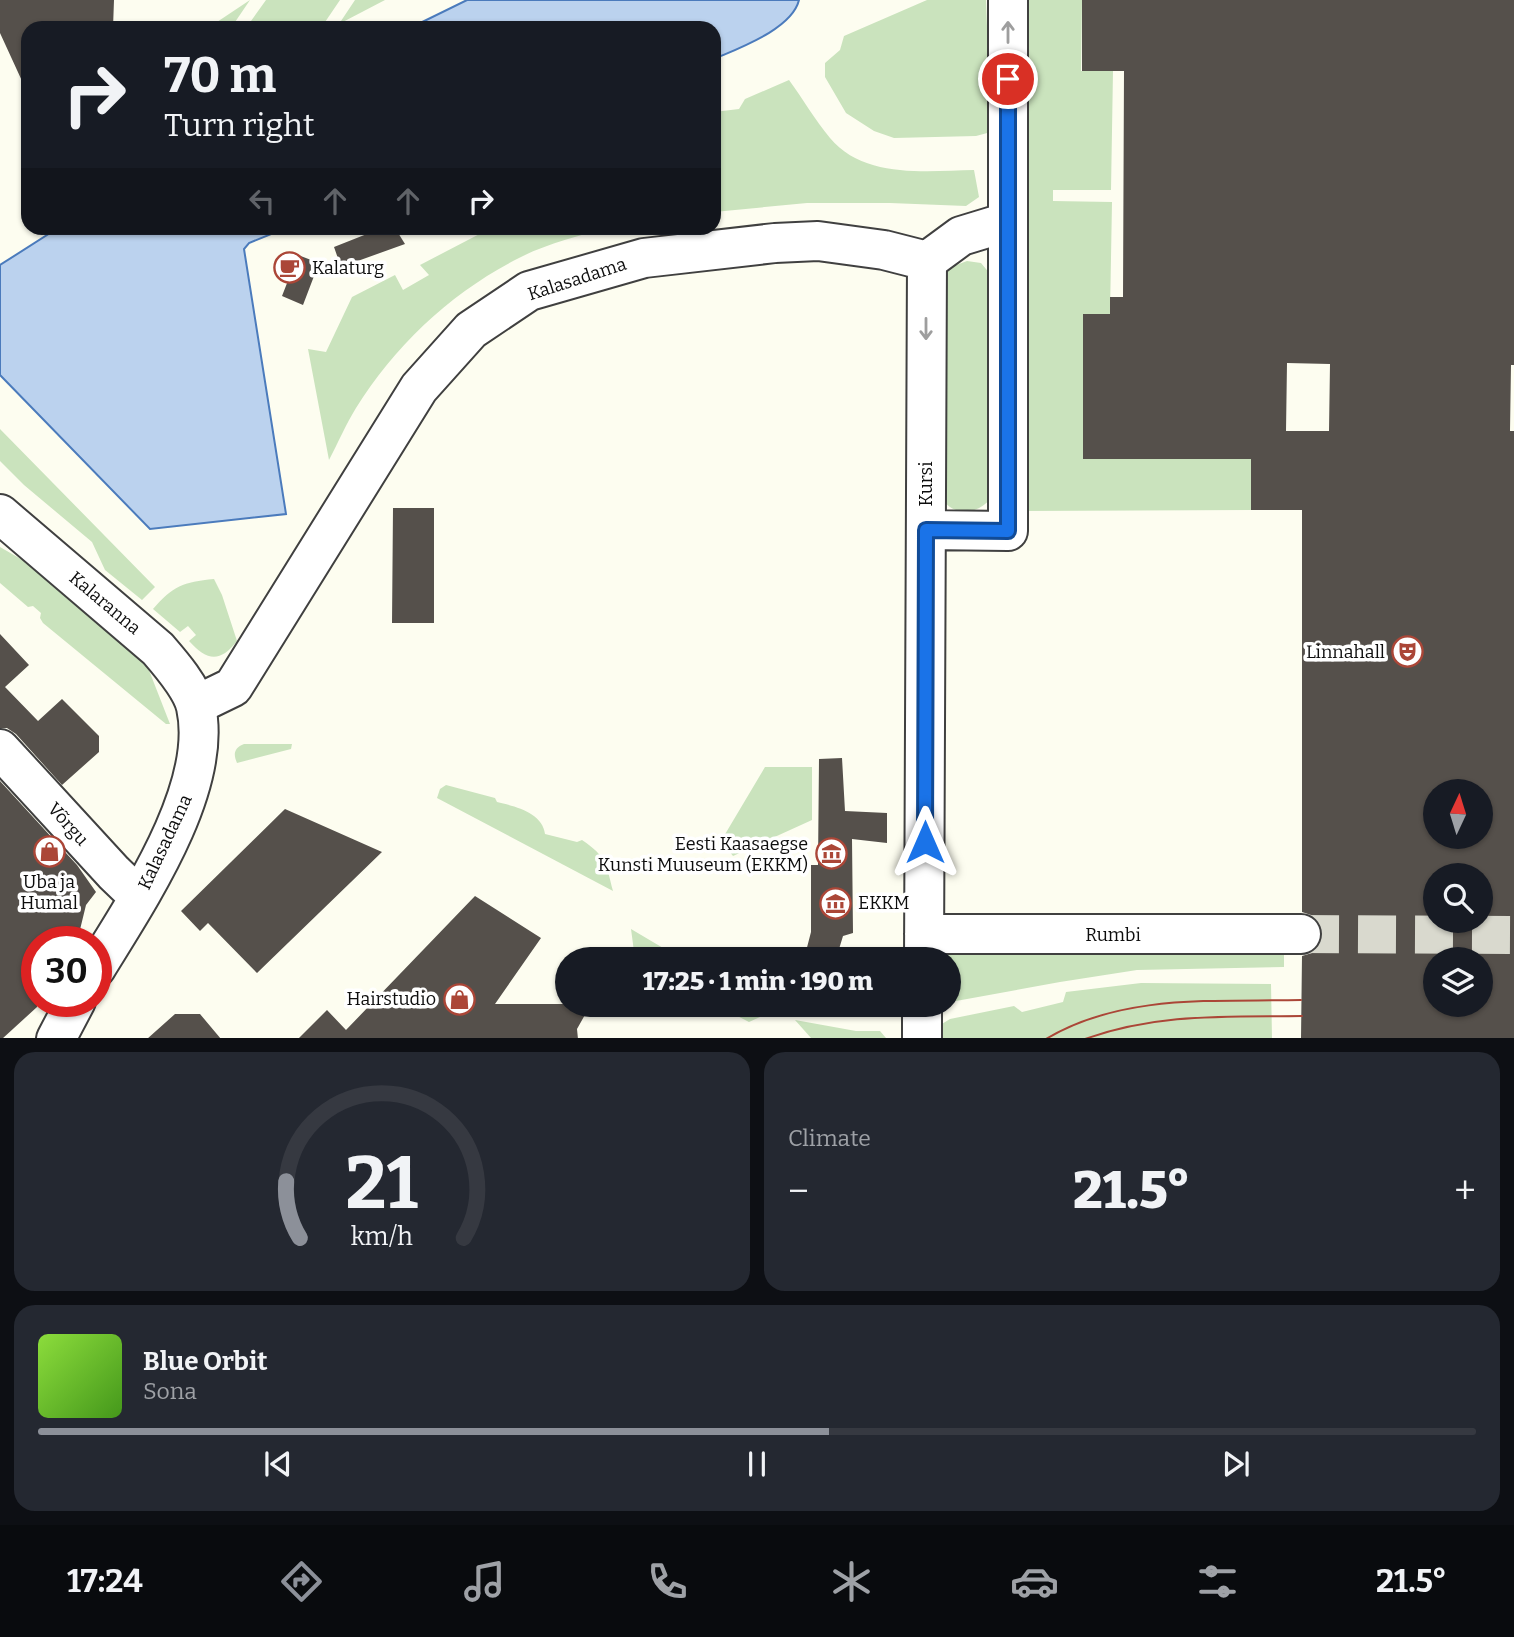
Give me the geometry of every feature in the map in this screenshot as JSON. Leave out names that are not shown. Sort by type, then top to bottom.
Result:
[{"type":"street","points":[[926,530],[1008,531],[1008,0]]},
{"type":"street","points":[[927,261],[961,236],[1007,222]]},
{"type":"street","name":"Kalasadama","points":[[112,942],[139,897],[186,804],[196,768],[199,738],[196,705],[233,687],[419,388],[471,330],[529,290],[644,257],[818,241],[884,250],[927,261]]},
{"type":"street","name":"Kursi","points":[[924,946],[927,261]]},
{"type":"street","name":"Kalaranna","points":[[0,514],[158,649],[178,674],[196,705]]},
{"type":"street","name":"Võrgu","points":[[0,748],[105,864],[139,897]]},
{"type":"street","name":"Rumbi","points":[[924,946],[1301,934]]},
{"type":"street","points":[[56,1038],[67,1017]]},
{"type":"street","points":[[922,1017],[922,1038]]},
{"type":"green space","points":[[250,0],[236,21],[218,21]]},
{"type":"green space","points":[[266,0],[340,0],[326,21],[251,21]]},
{"type":"green space","points":[[355,0],[385,0],[345,21],[341,21]]},
{"type":"green space","points":[[927,0],[986,0],[991,132],[976,136],[894,138],[874,131],[846,113],[825,77],[825,63],[840,50],[844,36]]},
{"type":"green space","points":[[1022,0],[1082,0],[1081,71],[1113,71],[1111,190],[1053,190],[1053,201],[1112,202],[1110,314],[1083,315],[1083,459],[1251,459],[1251,510],[1023,511]]},
{"type":"green space","points":[[789,80],[830,138],[844,151],[860,160],[897,170],[974,170],[979,197],[966,206],[807,203],[721,211],[721,111],[739,109],[745,99]]},
{"type":"green space","points":[[478,235],[582,235],[529,253],[495,271],[471,286],[427,322],[371,385],[352,414],[329,460],[308,349],[326,352],[352,297],[395,275],[403,290],[429,275],[420,265]]},
{"type":"green space","points":[[967,261],[981,263],[991,275],[990,499],[979,508],[966,512],[954,509],[943,500],[945,276],[951,267]]},
{"type":"green space","points":[[0,429],[155,587],[142,600],[105,570],[92,542],[24,485],[0,461]]},
{"type":"green space","points":[[0,547],[45,573],[145,660],[170,724],[166,724],[43,623],[41,613],[33,606],[28,607],[0,583]]},
{"type":"green space","points":[[214,579],[237,641],[225,653],[213,657],[202,653],[189,641],[196,635],[188,626],[180,632],[153,609],[179,586]]},
{"type":"green space","points":[[244,744],[292,744],[291,749],[237,763],[235,752]]},
{"type":"green space","points":[[765,767],[812,767],[812,820],[733,856],[721,841]]},
{"type":"green space","points":[[446,785],[495,798],[497,802],[527,812],[539,821],[545,834],[577,842],[582,840],[601,856],[613,891],[437,798],[440,789]]},
{"type":"green space","points":[[631,929],[661,947],[633,947]]},
{"type":"green space","points":[[961,952],[1284,954],[1284,967],[1137,970],[961,1000]]},
{"type":"green space","points":[[1141,983],[1271,984],[1272,1038],[937,1038],[937,1027],[950,1019],[1014,1006],[1022,1012],[1063,1002],[1066,992]]},
{"type":"green space","points":[[739,1017],[760,1017],[749,1022]]},
{"type":"green space","points":[[795,1020],[856,1031],[880,1031],[886,1038],[811,1038]]},
{"type":"water","points":[[467,0],[799,0],[794,10],[776,29],[721,56],[721,21],[424,21]]},
{"type":"water","points":[[47,235],[269,235],[249,243],[244,249],[286,514],[150,529],[0,375],[0,265]]},
{"type":"building","points":[[0,0],[114,0],[113,21],[21,21],[21,79],[0,33]]},
{"type":"building","name":"Linnahall","points":[[1082,0],[1514,0],[1514,365],[1511,365],[1510,431],[1514,431],[1514,1038],[1301,1038],[1302,956],[1312,953],[1320,945],[1323,935],[1320,923],[1311,915],[1302,912],[1302,510],[1251,510],[1251,459],[1083,459],[1083,314],[1110,314],[1110,297],[1123,297],[1124,71],[1082,71]],"holes":[[[1287,363],[1330,364],[1329,431],[1286,431]]]},
{"type":"building","points":[[364,235],[399,235],[405,244],[341,267],[334,247]]},
{"type":"building","points":[[298,255],[319,263],[303,305],[282,296]]},
{"type":"building","points":[[393,508],[434,508],[434,623],[392,623]]},
{"type":"building","points":[[0,634],[29,665],[5,687],[38,721],[62,699],[99,736],[99,752],[62,785],[16,734],[7,728],[0,728]]},
{"type":"building","name":"Eesti Kaasaegse Kunsti Muuseum (EKKM)","points":[[842,758],[845,811],[887,813],[887,843],[852,839],[853,933],[843,936],[840,947],[807,947],[811,932],[811,865],[818,865],[819,759]]},
{"type":"building","points":[[0,781],[77,865],[96,892],[86,905],[81,926],[21,926],[21,1017],[26,1017],[0,1038]]},
{"type":"building","points":[[285,809],[382,852],[257,973],[208,923],[200,931],[181,911]]},
{"type":"building","points":[[475,896],[541,938],[495,1004],[555,1004],[555,1017],[584,1017],[577,1029],[578,1038],[299,1038],[327,1010],[346,1030]]},
{"type":"building","points":[[175,1014],[200,1014],[220,1038],[148,1038]]},
{"type":"tunnel","points":[[1301,934],[1514,935]]},
{"type":"tram line","points":[[1048,1038],[1076,1024],[1138,1007],[1203,1001],[1301,1000]]},
{"type":"tram line","points":[[1088,1038],[1139,1025],[1192,1018],[1302,1016]]},
{"type":"place","name":"Kalaturg","points":[[289,268]]},
{"type":"place","name":"Linnahall","points":[[1408,652]]},
{"type":"place","name":"Uba ja Humal","points":[[49,851]]},
{"type":"place","name":"Eesti Kaasaegse Kunsti Muuseum (EKKM)","points":[[831,854]]},
{"type":"place","name":"EKKM","points":[[835,903]]},
{"type":"place","name":"Hairstudio","points":[[459,999]]},
{"type":"route","points":[[925,842],[926,530],[1008,531],[1008,79]]}]
